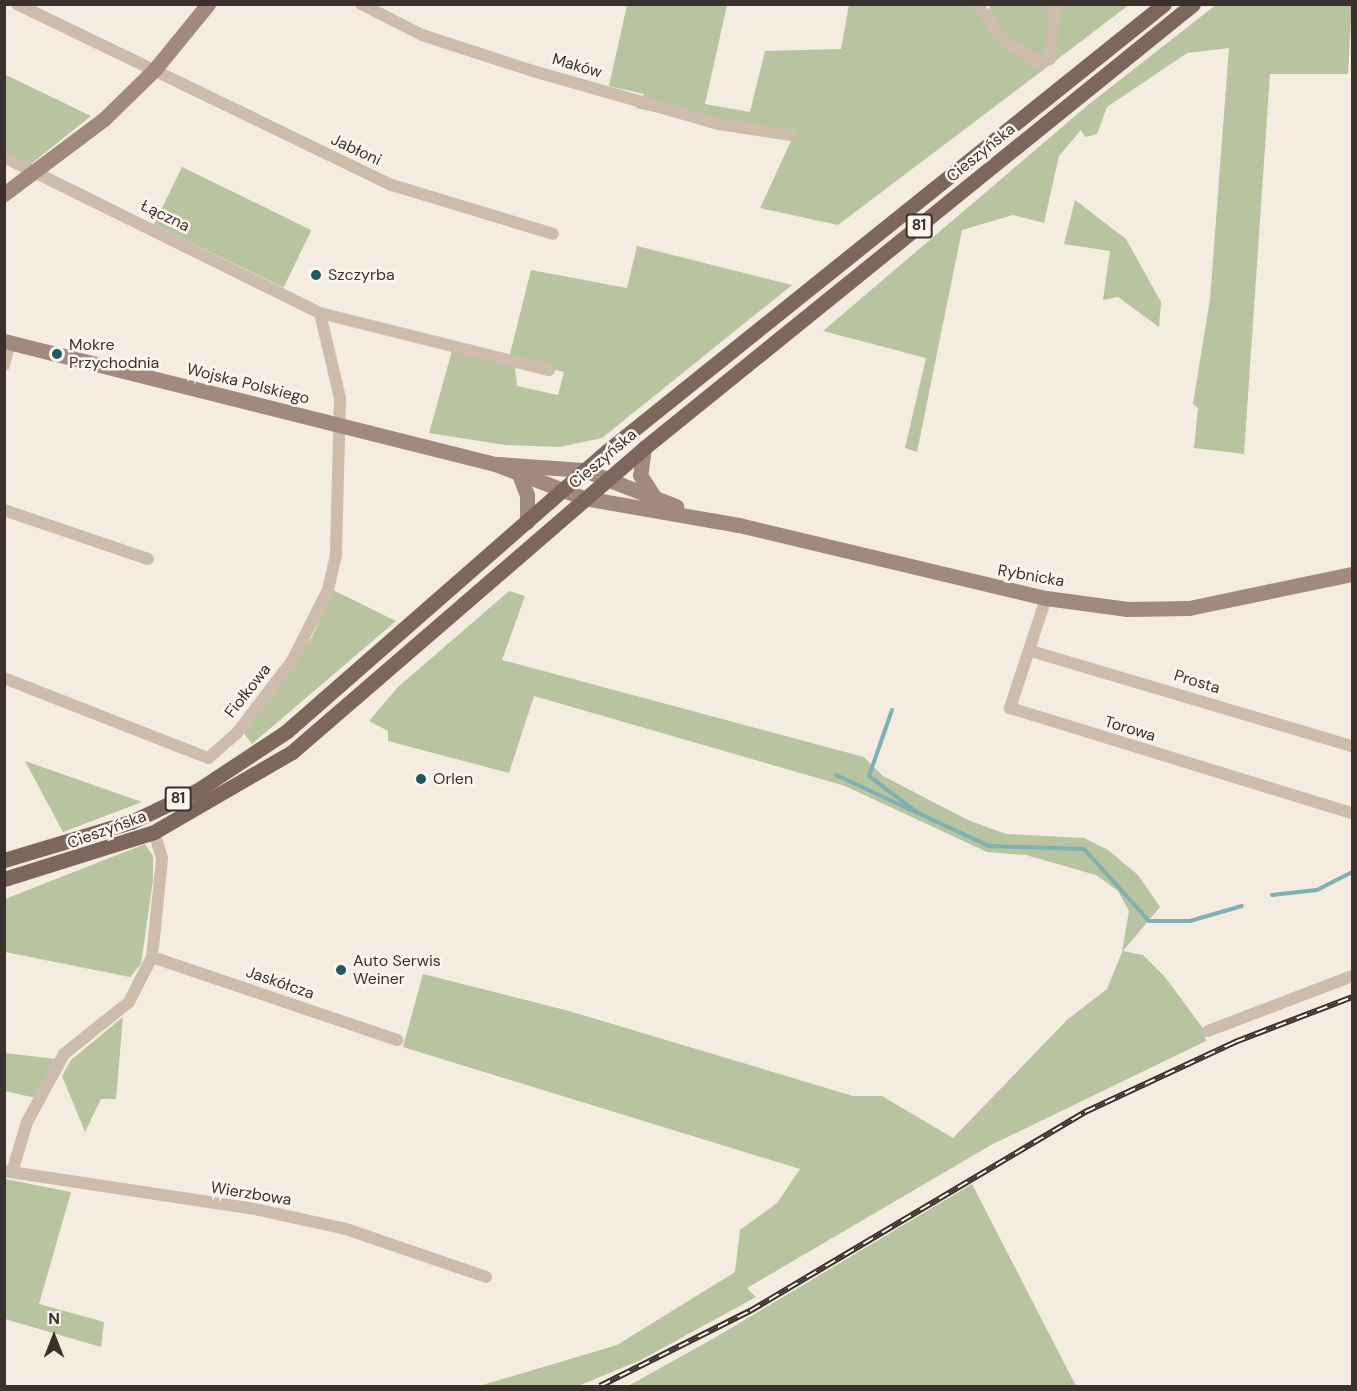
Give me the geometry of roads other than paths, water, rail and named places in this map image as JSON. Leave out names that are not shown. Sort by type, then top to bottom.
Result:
[{"type":"main road","name":"Cieszyńska","points":[[4,860],[131,822],[240,764],[330,695],[584,470],[1164,4]]},
{"type":"main road","name":"Cieszyńska","points":[[4,879],[154,832],[246,784],[317,733],[604,481],[1194,4]]},
{"type":"street","name":"Jabłoni","points":[[17,4],[393,185],[552,234]]},
{"type":"street","points":[[4,194],[104,119],[155,69],[207,4]]},
{"type":"street","name":"Maków","points":[[361,4],[422,35],[522,68],[718,124],[791,135]]},
{"type":"street","points":[[977,4],[1002,39],[1040,63],[1050,59],[1054,4]]},
{"type":"street","name":"Łączna","points":[[4,157],[320,313]]},
{"type":"street","points":[[337,426],[340,398],[320,313],[549,370]]},
{"type":"street","name":"Wojska Polskiego","points":[[4,365],[7,342],[495,464],[584,470],[604,481]]},
{"type":"street","name":"Fiołkowa","points":[[4,678],[208,758],[266,697],[315,624],[336,555],[337,426]]},
{"type":"street","points":[[644,448],[640,475],[654,498]]},
{"type":"street","name":"Wojska Polskiego","points":[[495,464],[520,477],[584,498]]},
{"type":"street","points":[[520,477],[527,495],[526,522]]},
{"type":"street","name":"Rybnicka","points":[[604,481],[706,518]]},
{"type":"street","name":"Rybnicka","points":[[584,498],[706,518],[1046,598],[1126,609],[1189,608],[1353,574]]},
{"type":"street","points":[[4,510],[148,559]]},
{"type":"street","name":"Torowa","points":[[1046,598],[1031,651],[1010,708],[1353,813]]},
{"type":"street","name":"Prosta","points":[[1031,651],[1353,746]]},
{"type":"street","points":[[8,1172],[27,1122],[64,1054],[129,1002],[152,957],[162,858],[154,832]]},
{"type":"street","name":"Jaskółcza","points":[[152,957],[397,1040]]},
{"type":"street","points":[[1208,1031],[1353,976]]},
{"type":"street","name":"Wierzbowa","points":[[8,1172],[250,1208],[346,1229],[486,1277]]},
{"type":"waterway","points":[[892,710],[869,776],[918,813]]},
{"type":"waterway","points":[[836,775],[989,846],[1084,849],[1149,921],[1190,921],[1242,906]]},
{"type":"waterway","points":[[1272,895],[1317,890],[1352,872]]},
{"type":"railway","points":[[600,1386],[750,1311],[1085,1112],[1235,1042],[1352,997]]},
{"type":"place","name":"Szczyrba","points":[[316,275]]},
{"type":"place","name":"Mokre Przychodnia","points":[[57,354]]},
{"type":"place","name":"Orlen","points":[[421,779]]},
{"type":"place","name":"Auto Serwis Weiner","points":[[341,970]]}]
